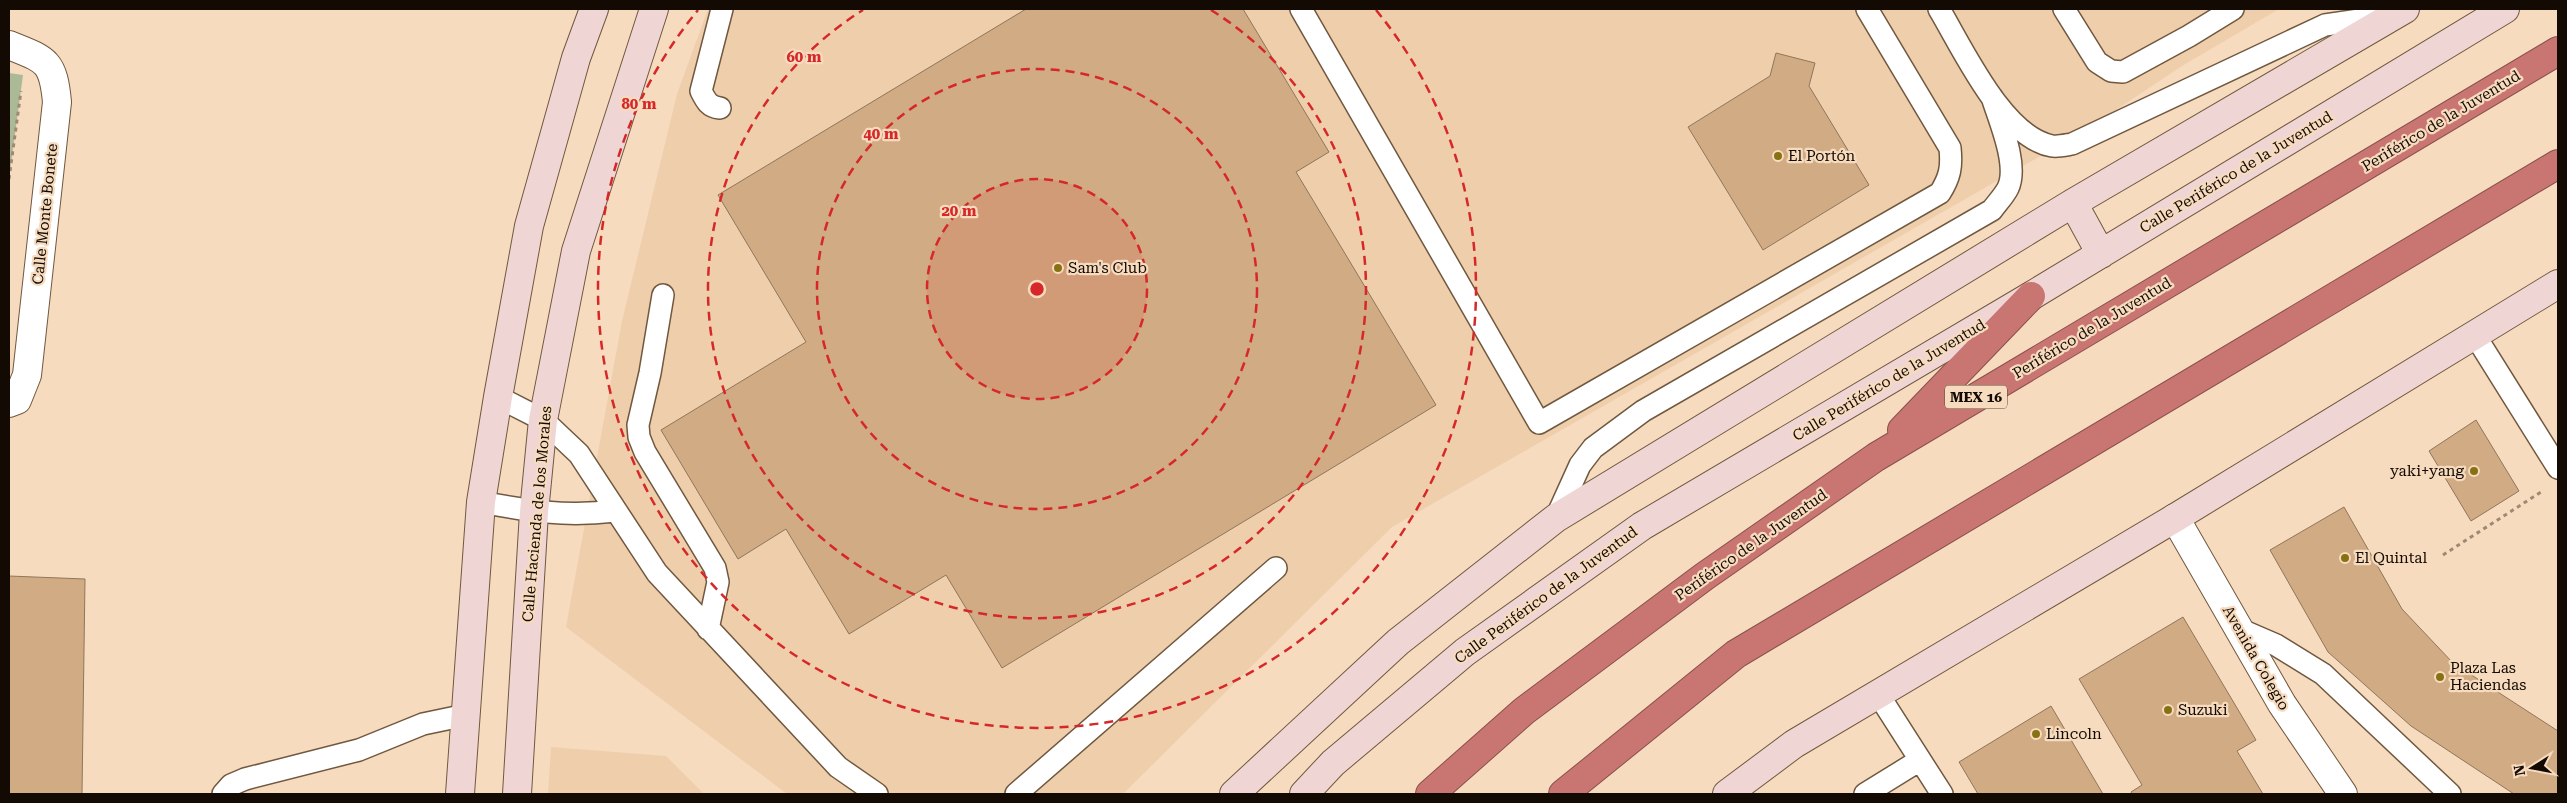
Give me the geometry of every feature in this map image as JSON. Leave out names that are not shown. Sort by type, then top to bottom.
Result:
[{"type":"highway","name":"Periférico de la Juventud","points":[[1430,794],[1524,711],[1705,576],[1876,456],[2558,51]]},
{"type":"highway","points":[[1563,794],[1736,654],[2558,164]]},
{"type":"highway","points":[[1876,456],[2031,296]]},
{"type":"street","points":[[460,794],[481,502],[498,397],[529,226],[576,58],[594,9]]},
{"type":"street","name":"Calle Hacienda de los Morales","points":[[517,794],[534,512],[543,420],[576,251],[654,9]]},
{"type":"street","name":"Calle Periférico de la Juventud","points":[[1304,794],[1333,763],[1465,652],[1642,526],[2031,296],[2505,9]]},
{"type":"street","points":[[1234,794],[1398,642],[1556,518],[2072,203],[2400,12]]},
{"type":"street","name":"Calle Monte Bonete","points":[[9,45],[44,59],[55,78],[58,102],[27,375],[17,400],[9,403]]},
{"type":"street","points":[[2072,203],[2101,254]]},
{"type":"street","points":[[1727,794],[1794,744],[2476,337],[2558,284]]},
{"type":"street","name":"Avenida Colegio","points":[[2175,518],[2282,704],[2343,794]]},
{"type":"lane","points":[[720,108],[712,107],[706,101],[701,91],[722,9]]},
{"type":"lane","points":[[1301,9],[1539,422],[1940,193],[1949,179],[1952,165],[1950,148],[1867,9]]},
{"type":"lane","points":[[1939,9],[1992,97],[2010,121],[2038,140],[2053,146],[2072,144],[2326,25],[2400,12]]},
{"type":"lane","points":[[2064,9],[2097,62],[2111,71],[2123,72],[2189,36],[2232,9]]},
{"type":"lane","points":[[1556,518],[1580,465],[1593,448],[1643,411],[1992,210],[2009,187],[2012,172],[2007,146],[1992,97]]},
{"type":"lane","points":[[663,295],[650,373],[638,425],[639,437],[645,452],[715,568],[718,582],[708,629]]},
{"type":"lane","points":[[2476,337],[2558,468]]},
{"type":"lane","points":[[498,397],[543,420],[579,454],[656,573],[838,766],[877,794]]},
{"type":"lane","points":[[481,502],[534,512],[565,515],[615,511]]},
{"type":"lane","points":[[1016,794],[1276,568]]},
{"type":"lane","points":[[2239,629],[2276,645],[2323,674],[2450,794]]},
{"type":"lane","points":[[1878,694],[1942,794]]},
{"type":"lane","points":[[223,794],[231,785],[245,779],[359,750],[423,724],[466,715]]},
{"type":"lane","points":[[1865,794],[1920,760]]},
{"type":"path","points":[[9,179],[22,84]]},
{"type":"path","points":[[2443,555],[2550,488]]},
{"type":"shaded area","points":[[708,9],[2279,9],[2182,66],[2086,130],[1392,527],[1123,794],[787,794],[566,627],[622,321],[677,94]]},
{"type":"shaded area","points":[[551,747],[666,756],[704,794],[548,794]]},
{"type":"green space","points":[[9,73],[23,75],[9,179]]},
{"type":"building","name":"Sam's Club","points":[[1026,9],[1243,9],[1329,152],[1296,172],[1436,405],[1002,668],[946,575],[849,634],[786,529],[738,559],[661,430],[806,342],[718,195]]},
{"type":"building","name":"El Portón","points":[[1776,53],[1815,63],[1809,86],[1869,185],[1763,250],[1688,127],[1770,76]]},
{"type":"building","name":"yaki+yang","points":[[2476,420],[2519,491],[2471,521],[2429,451]]},
{"type":"building","points":[[2344,507],[2402,609],[2453,663],[2558,731],[2558,794],[2514,794],[2411,726],[2328,652],[2270,550]]},
{"type":"building","points":[[9,576],[85,579],[82,794],[9,794]]},
{"type":"building","name":"Suzuki","points":[[2183,617],[2256,740],[2237,751],[2263,794],[2132,794],[2131,792],[2142,785],[2079,679]]},
{"type":"building","name":"Lincoln","points":[[2051,706],[2103,794],[1978,794],[1959,762]]},
{"type":"place","name":"El Portón","points":[[1778,156]]},
{"type":"place","name":"Sam's Club","points":[[1058,268]]},
{"type":"place","name":"yaki+yang","points":[[2474,471]]},
{"type":"place","name":"El Quintal","points":[[2345,558]]},
{"type":"place","name":"Plaza Las Haciendas","points":[[2440,677]]},
{"type":"place","name":"Suzuki","points":[[2168,710]]},
{"type":"place","name":"Lincoln","points":[[2036,734]]}]
